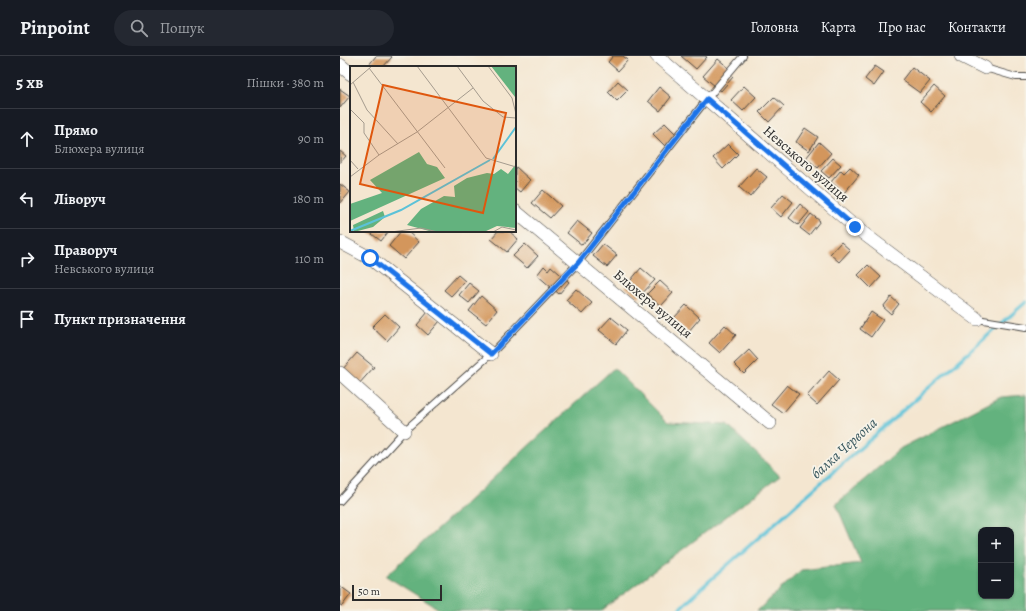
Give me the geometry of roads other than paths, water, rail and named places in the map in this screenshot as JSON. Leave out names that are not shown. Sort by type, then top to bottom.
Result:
[{"type":"street","name":"Невського вулиця","points":[[657,56],[855,227],[977,320]]},
{"type":"street","points":[[961,56],[985,68]]},
{"type":"street","points":[[340,65],[350,73]]},
{"type":"street","name":"Блюхера вулиця","points":[[516,212],[770,423]]},
{"type":"street","points":[[340,242],[370,258],[491,354]]},
{"type":"street","points":[[340,373],[404,431]]},
{"type":"lane","points":[[340,501],[404,431],[491,354],[578,263],[707,99],[744,56]]},
{"type":"lane","points":[[985,68],[1016,77],[1026,77]]},
{"type":"lane","points":[[977,320],[1026,327]]},
{"type":"waterway","name":"балка Червона","points":[[677,611],[1026,302]]}]
